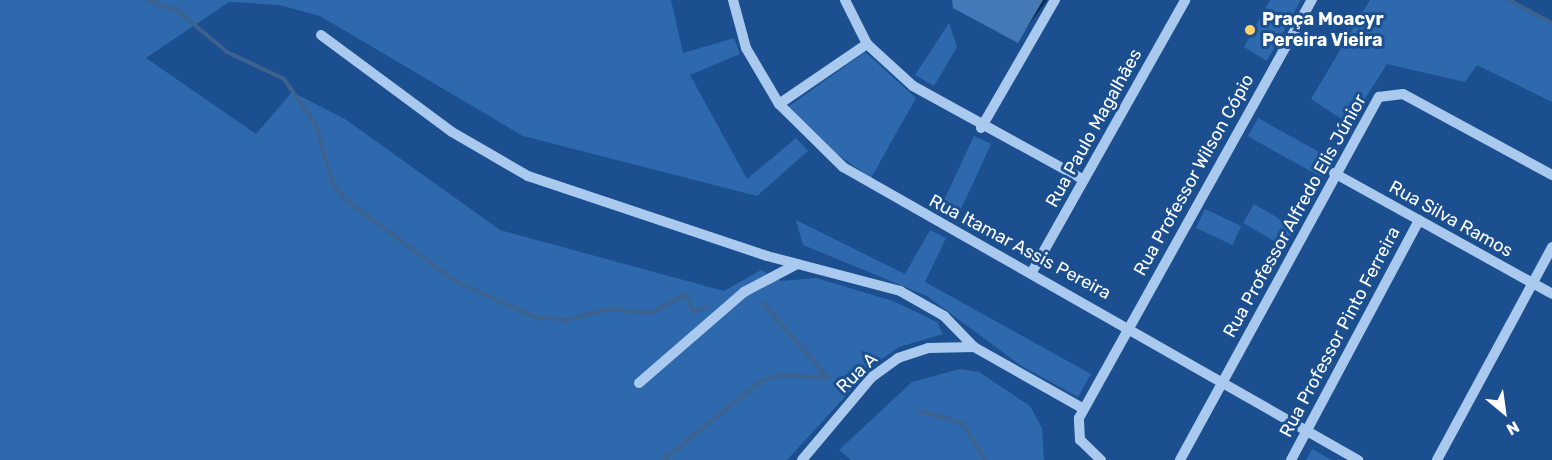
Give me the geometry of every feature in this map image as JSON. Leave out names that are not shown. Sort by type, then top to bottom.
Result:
[{"type":"street","name":"Rua Itamar Assis Pereira","points":[[733,0],[747,48],[779,104],[843,167],[1128,325],[1358,460]]},
{"type":"street","points":[[845,0],[867,44],[913,86],[981,128],[1084,180]]},
{"type":"street","points":[[981,128],[1055,0]]},
{"type":"street","name":"Rua Paulo Magalhães","points":[[1032,272],[1185,0]]},
{"type":"street","name":"Rua Professor Wilson Cópio","points":[[1101,460],[1078,432],[1084,409],[1128,325],[1311,0]]},
{"type":"street","points":[[321,36],[452,132],[528,176],[601,204],[914,297],[944,315],[974,347],[1084,409]]},
{"type":"street","points":[[779,104],[867,44]]},
{"type":"street","name":"Rua Professor Alfredo Elis Júnior","points":[[1180,460],[1334,173],[1379,97],[1395,92],[1552,176]]},
{"type":"street","name":"Rua Silva Ramos","points":[[1334,173],[1552,294]]},
{"type":"street","name":"Rua Professor Pinto Ferreira","points":[[1291,460],[1419,220]]},
{"type":"street","points":[[1437,460],[1552,247]]},
{"type":"street","points":[[639,382],[744,292],[797,264]]},
{"type":"street","name":"Rua A","points":[[802,460],[885,366],[928,348],[974,347]]},
{"type":"shaded area","points":[[0,0],[671,0],[683,53],[734,38],[740,54],[690,75],[747,179],[796,138],[808,151],[757,196],[523,136],[320,16],[279,5],[229,2],[146,58],[256,134],[292,92],[345,119],[500,230],[724,291],[761,270],[781,281],[816,278],[893,301],[937,322],[943,334],[899,347],[875,364],[787,460],[0,460]]},
{"type":"shaded area","points":[[1270,0],[1301,0],[1267,61],[1244,47]]},
{"type":"shaded area","points":[[1370,0],[1509,0],[1552,23],[1552,102],[1477,65],[1465,82],[1387,64],[1349,124],[1311,99]]},
{"type":"shaded area","points":[[949,23],[957,47],[934,86],[915,75]]},
{"type":"shaded area","points":[[865,52],[916,98],[871,178],[824,145],[788,107]]},
{"type":"shaded area","points":[[1258,118],[1332,159],[1322,178],[1248,136]]},
{"type":"shaded area","points":[[974,136],[991,144],[957,218],[939,210]]},
{"type":"shaded area","points":[[1254,204],[1296,228],[1285,247],[1243,223]]},
{"type":"shaded area","points":[[1205,209],[1241,226],[1232,245],[1196,228]]},
{"type":"shaded area","points":[[796,220],[905,274],[930,230],[946,238],[925,282],[1091,374],[1078,397],[1020,365],[927,296],[803,245]]},
{"type":"shaded area","points":[[960,369],[979,372],[1030,406],[1042,428],[1044,460],[851,460],[839,450],[912,382]]},
{"type":"shaded area","points":[[1312,449],[1332,460],[1306,460]]},
{"type":"building","points":[[952,0],[1043,0],[1018,43],[953,8]]},
{"type":"waterway","points":[[148,0],[178,11],[227,52],[284,79],[316,125],[332,182],[343,198],[457,282],[535,317],[567,320],[609,309],[651,313],[686,294],[693,312],[706,307]]},
{"type":"waterway","points":[[1509,0],[1552,23]]},
{"type":"waterway","points":[[763,303],[827,377]]},
{"type":"waterway","points":[[663,460],[761,381],[780,375],[827,378]]},
{"type":"waterway","points":[[920,411],[962,423],[985,460]]},
{"type":"place","name":"Praça Moacyr Pereira Vieira","points":[[1250,30]]}]
